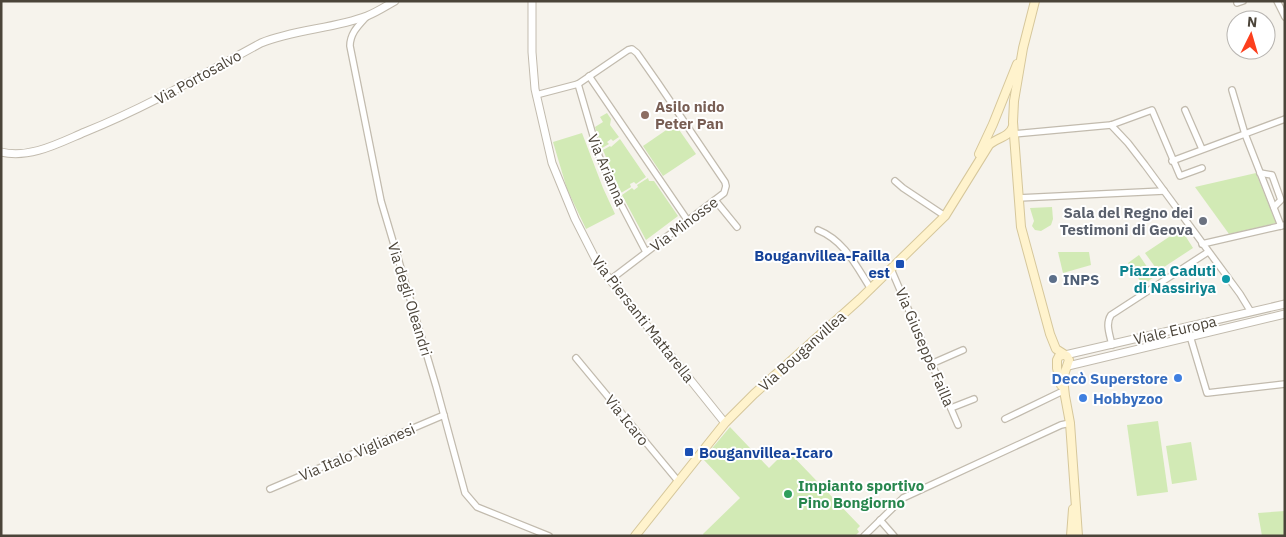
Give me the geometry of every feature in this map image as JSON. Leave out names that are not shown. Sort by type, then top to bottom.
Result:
[{"type":"main road","points":[[1034,1],[1023,48],[1014,101],[1015,166],[1020,227],[1050,334],[1056,349],[1070,360],[1063,378],[1070,423],[1078,536]]},
{"type":"main road","points":[[973,170],[1023,48]]},
{"type":"main road","points":[[1014,127],[1009,117],[1005,115],[998,116],[994,122],[995,131],[1011,144],[1015,166]]},
{"type":"main road","points":[[973,170],[989,145],[1002,135],[1010,132],[1014,127]]},
{"type":"main road","name":"Via Bouganvillea","points":[[635,536],[725,423],[754,394],[871,288],[944,216],[973,170]]},
{"type":"main road","points":[[1050,334],[1052,352],[1060,367],[1068,366]]},
{"type":"main road","points":[[1064,355],[1059,356],[1057,361],[1059,381],[1064,394]]},
{"type":"main road","points":[[1071,536],[1074,487]]},
{"type":"street","name":"Via Portosalvo","points":[[1,152],[20,154],[42,149],[129,114],[277,36],[367,16],[395,1]]},
{"type":"street","points":[[1277,1],[1285,17]]},
{"type":"street","name":"Via Piersanti Mattarella","points":[[532,2],[532,52],[536,95],[544,133],[561,188],[599,266],[725,423]]},
{"type":"street","name":"Via degli Oleandri","points":[[367,16],[353,32],[350,46],[381,201],[464,488],[470,500],[477,507],[549,536]]},
{"type":"street","name":"Via Minosse","points":[[536,95],[578,84],[628,50],[635,50],[725,182],[724,193],[610,280]]},
{"type":"street","name":"Via Arianna","points":[[589,76],[688,221]]},
{"type":"street","name":"Via Arianna","points":[[578,84],[599,156],[646,252]]},
{"type":"street","points":[[1202,244],[1283,225],[1245,134],[1232,90]]},
{"type":"street","points":[[1014,127],[1111,126],[1152,110],[1172,161],[1180,176],[1202,168]]},
{"type":"street","points":[[1185,110],[1202,149]]},
{"type":"street","points":[[1172,161],[1285,119]]},
{"type":"street","points":[[1111,126],[1128,143],[1240,294],[1251,312]]},
{"type":"street","points":[[1260,173],[1272,175],[1281,200],[1274,207]]},
{"type":"street","points":[[896,180],[903,188],[944,216]]},
{"type":"street","points":[[1018,198],[1164,191]]},
{"type":"street","points":[[715,200],[737,228]]},
{"type":"street","points":[[818,230],[829,234],[841,244],[871,288]]},
{"type":"street","points":[[1112,345],[1108,320],[1112,315],[1208,252]]},
{"type":"street","name":"Via Giuseppe Failla","points":[[891,269],[958,425]]},
{"type":"street","name":"Viale Europa","points":[[1064,355],[1285,304]]},
{"type":"street","name":"Viale Europa","points":[[1068,366],[1285,314]]},
{"type":"street","points":[[1190,336],[1207,394],[1285,384]]},
{"type":"street","points":[[931,364],[963,350]]},
{"type":"street","name":"Via Icaro","points":[[576,358],[678,481]]},
{"type":"street","points":[[1005,419],[1064,394]]},
{"type":"street","points":[[951,408],[974,399]]},
{"type":"street","name":"Via Italo Viglianesi","points":[[270,489],[444,415]]},
{"type":"street","points":[[864,536],[903,498],[1061,425],[1070,423]]},
{"type":"street","points":[[880,520],[894,536]]},
{"type":"green space","points":[[607,113],[611,119],[610,125],[619,137],[613,141],[611,139],[607,142],[609,144],[602,148],[595,127],[603,122],[600,117]]},
{"type":"green space","points":[[675,124],[696,154],[663,176],[643,146]]},
{"type":"green space","points":[[582,133],[615,214],[586,229],[567,189],[553,142]]},
{"type":"green space","points":[[620,139],[646,177],[636,184],[634,182],[630,184],[631,187],[621,193],[603,150],[611,147]]},
{"type":"green space","points":[[1256,173],[1276,223],[1229,234],[1195,187]]},
{"type":"green space","points":[[648,178],[649,181],[654,181],[678,216],[646,240],[622,195],[632,188],[634,190],[638,187],[637,185]]},
{"type":"green space","points":[[1052,207],[1053,219],[1051,225],[1041,231],[1035,230],[1032,226],[1034,221],[1030,208]]},
{"type":"green space","points":[[1181,229],[1193,248],[1158,271],[1145,253]]},
{"type":"green space","points":[[1058,252],[1089,252],[1091,265],[1063,273]]},
{"type":"green space","points":[[1139,255],[1154,277],[1143,285],[1128,263]]},
{"type":"green space","points":[[1158,421],[1168,492],[1137,496],[1127,425]]},
{"type":"green space","name":"Impianto sportivo Pino Bongiorno","points":[[730,427],[769,468],[787,450],[860,526],[857,529],[859,532],[855,536],[704,536],[703,534],[740,498],[703,459]]},
{"type":"green space","points":[[1191,442],[1197,480],[1172,484],[1166,446]]},
{"type":"green space","points":[[1285,511],[1285,536],[1262,536],[1258,513]]},
{"type":"place","name":"Asilo nido Peter Pan","points":[[645,115]]},
{"type":"place","name":"Sala del Regno dei Testimoni di Geova","points":[[1203,221]]},
{"type":"place","name":"Bouganvillea-Failla est","points":[[900,264]]},
{"type":"place","name":"INPS","points":[[1053,279]]},
{"type":"place","name":"Piazza Caduti di Nassiriya","points":[[1226,279]]},
{"type":"place","name":"Decò Superstore","points":[[1178,378]]},
{"type":"place","name":"Hobbyzoo","points":[[1083,398]]},
{"type":"place","name":"Bouganvillea-Icaro","points":[[689,452]]},
{"type":"place","name":"Impianto sportivo Pino Bongiorno","points":[[788,494]]}]
